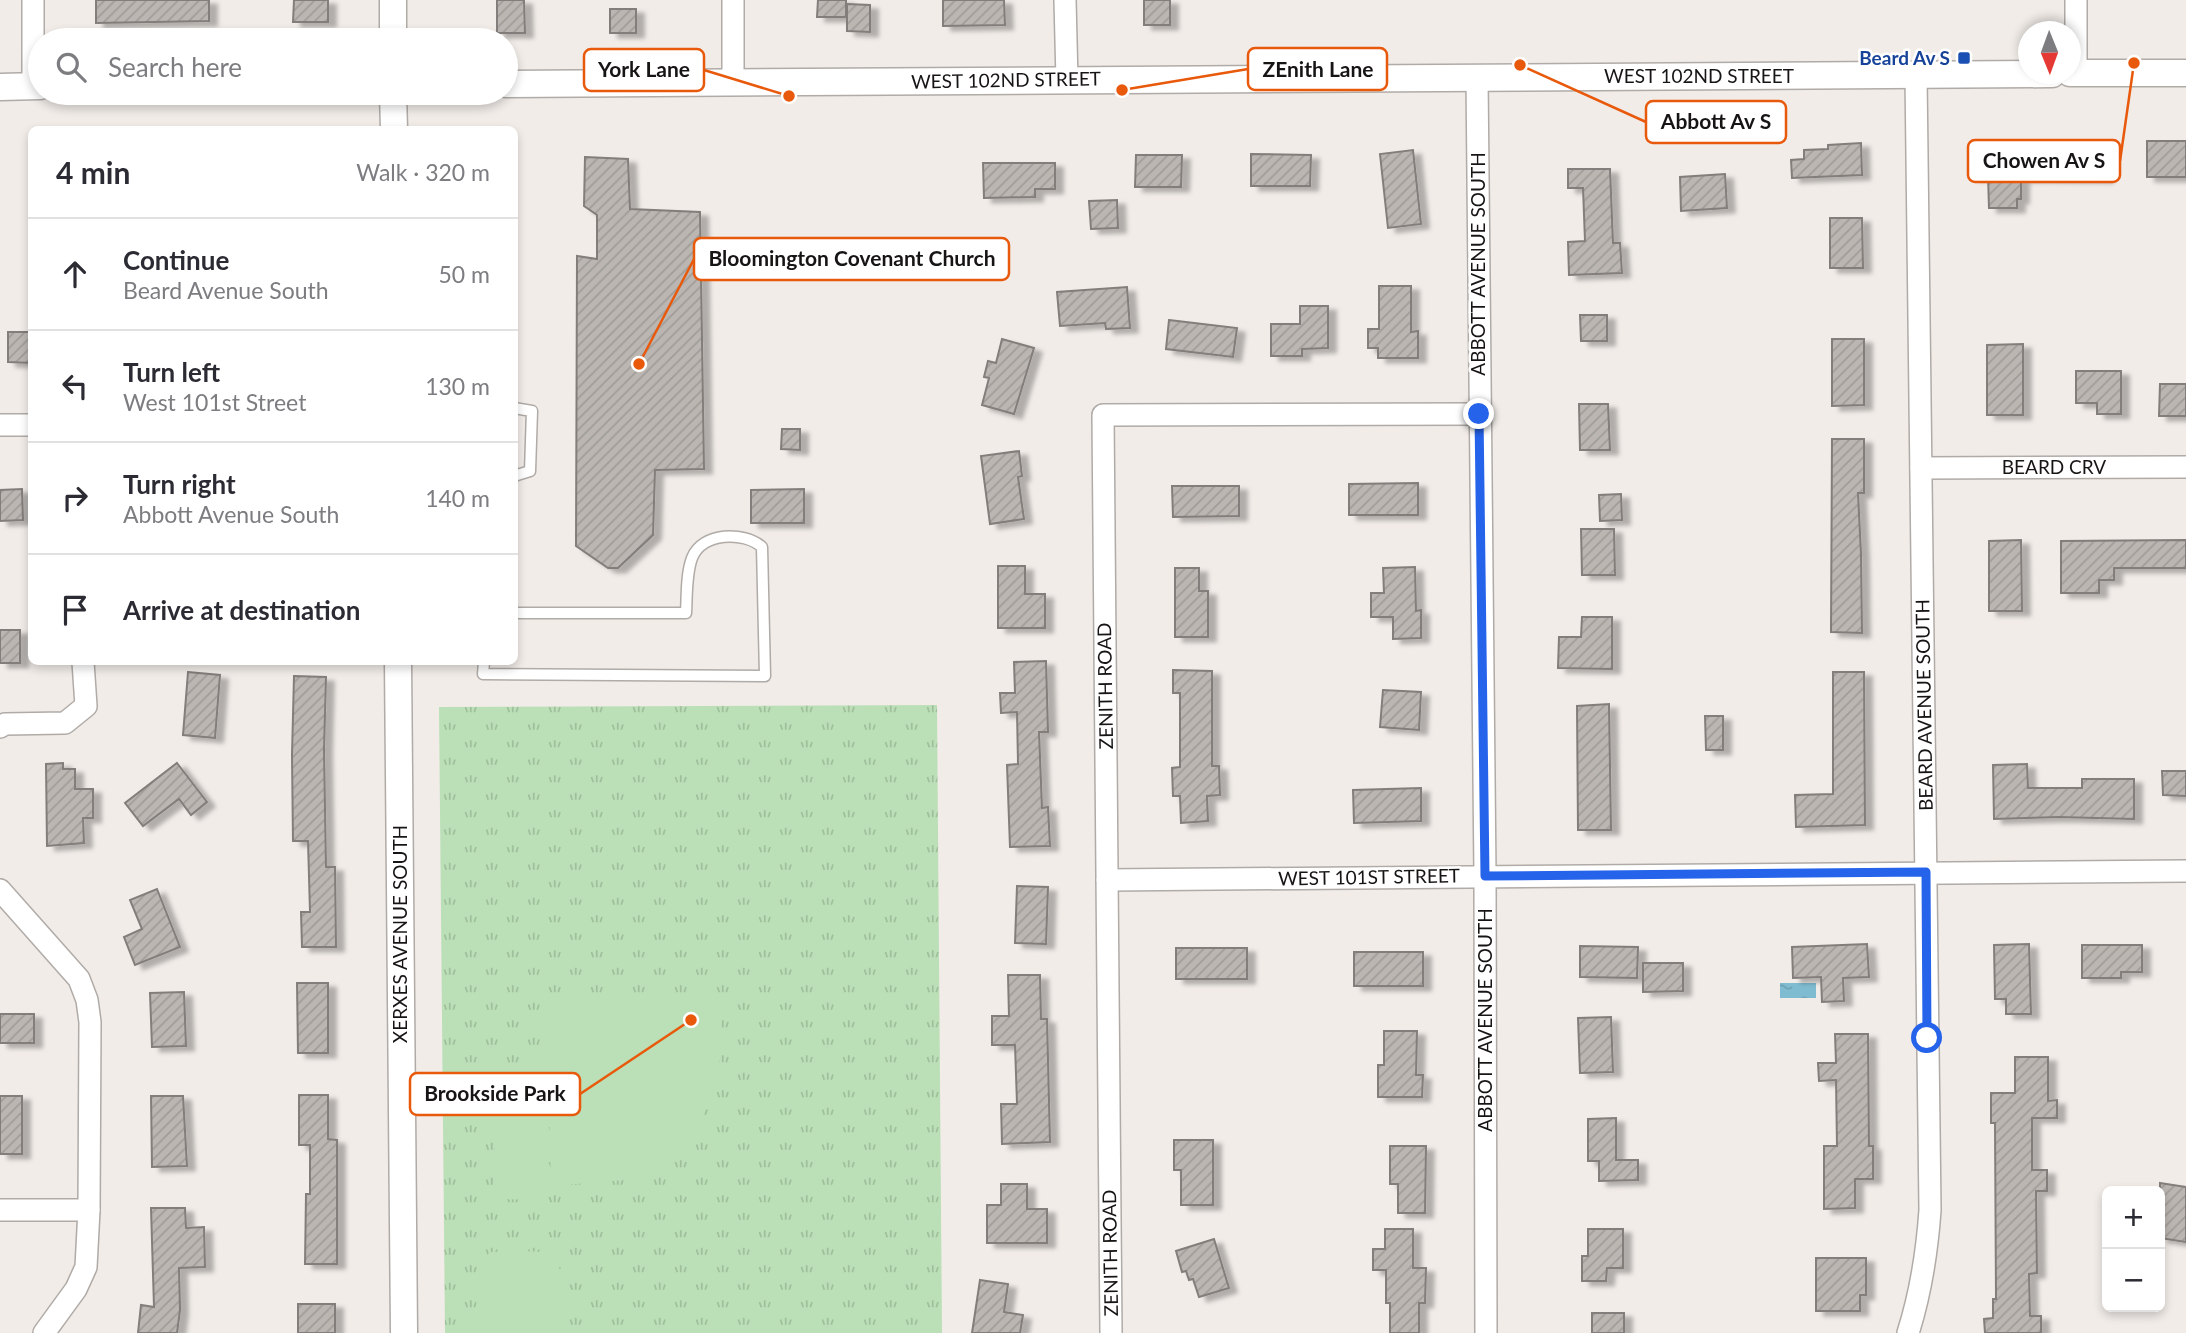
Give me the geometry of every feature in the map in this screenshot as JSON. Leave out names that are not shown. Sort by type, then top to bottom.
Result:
[{"type":"street","points":[[33,0],[34,28]]},
{"type":"street","points":[[393,0],[393,28]]},
{"type":"street","points":[[733,0],[733,83]]},
{"type":"street","points":[[1065,0],[1067,79]]},
{"type":"street","points":[[2073,21],[2076,0]]},
{"type":"street","name":"WEST 102ND STREET","points":[[2081,73],[2186,73]]},
{"type":"street","name":"WEST 102ND STREET","points":[[518,84],[2018,74]]},
{"type":"street","name":"BEARD AVENUE SOUTH","points":[[1908,1333],[1918,1302],[1927,1255],[1930,1210],[1916,75]]},
{"type":"street","name":"ABBOTT AVENUE SOUTH","points":[[1477,77],[1485,876],[1486,1333]]},
{"type":"street","points":[[0,87],[28,86]]},
{"type":"street","points":[[393,105],[394,126]]},
{"type":"street","name":"ZENITH ROAD","points":[[1111,1333],[1103,415],[1479,414]]},
{"type":"street","points":[[0,425],[28,425]]},
{"type":"street","name":"BEARD CRV","points":[[1921,468],[2186,467]]},
{"type":"street","points":[[0,727],[5,724],[65,723],[86,706],[83,665]]},
{"type":"street","name":"XERXES AVENUE SOUTH","points":[[398,665],[404,1333]]},
{"type":"street","points":[[1926,872],[2186,872]]},
{"type":"street","name":"WEST 101ST STREET","points":[[1107,880],[1926,872]]},
{"type":"street","points":[[0,890],[79,979],[87,1000],[90,1022],[86,1267],[76,1289],[44,1333]]},
{"type":"street","points":[[0,1210],[89,1210]]},
{"type":"lane","points":[[518,409],[532,411],[530,471],[518,475]]},
{"type":"lane","points":[[484,665],[483,674],[765,676],[762,547],[753,538],[733,536],[707,541],[692,556],[686,613],[518,613]]},
{"type":"green space","points":[[937,705],[942,1333],[445,1333],[439,707]]},
{"type":"green space","points":[[559,1000],[723,1000],[719,1073],[695,1138],[638,1179],[551,1186],[547,1017]]},
{"type":"green space","points":[[496,1118],[543,1120],[540,1200],[493,1199]]},
{"type":"green space","points":[[490,1252],[539,1252],[553,1258],[562,1276],[563,1333],[477,1333],[476,1278],[479,1263]]},
{"type":"water","points":[[1780,983],[1816,983],[1816,998],[1780,998]]},
{"type":"building","points":[[96,0],[209,0],[209,21],[96,23]]},
{"type":"building","points":[[294,0],[328,0],[328,22],[293,22]]},
{"type":"building","points":[[497,0],[524,0],[525,33],[518,33],[518,28],[497,28]]},
{"type":"building","points":[[818,0],[846,0],[846,17],[817,17]]},
{"type":"building","points":[[943,0],[1004,0],[1005,25],[943,26]]},
{"type":"building","points":[[1144,0],[1170,0],[1170,25],[1144,25]]},
{"type":"building","points":[[847,4],[870,5],[870,32],[847,31]]},
{"type":"building","points":[[610,9],[636,9],[636,33],[610,33]]},
{"type":"building","points":[[2147,141],[2186,141],[2186,177],[2147,177]]},
{"type":"building","points":[[2047,142],[2105,143],[2105,178],[2021,177],[2021,199],[2017,199],[2017,208],[1989,208],[1988,176],[1971,176],[1971,161],[1988,160],[1987,145],[2010,144],[2011,160],[2047,159]]},
{"type":"building","points":[[1861,143],[1862,175],[1792,178],[1791,160],[1804,159],[1804,150]]},
{"type":"building","points":[[1413,150],[1421,224],[1388,228],[1380,154]]},
{"type":"building","points":[[1251,154],[1311,155],[1310,186],[1251,186]]},
{"type":"building","points":[[1136,155],[1182,155],[1181,187],[1135,187]]},
{"type":"building","points":[[585,157],[628,159],[630,209],[700,212],[704,469],[655,470],[653,535],[618,568],[608,568],[576,546],[577,256],[597,259],[597,215],[584,206]]},
{"type":"building","points":[[983,163],[1055,163],[1055,189],[1035,189],[1035,197],[984,198]]},
{"type":"building","points":[[1568,169],[1610,169],[1613,243],[1620,243],[1622,273],[1569,275],[1568,242],[1585,241],[1583,188],[1568,188]]},
{"type":"building","points":[[1725,174],[1727,208],[1681,211],[1680,177]]},
{"type":"building","points":[[1117,200],[1118,228],[1091,229],[1089,201]]},
{"type":"building","points":[[1830,218],[1862,218],[1863,268],[1830,268]]},
{"type":"building","points":[[1379,286],[1411,286],[1411,332],[1418,331],[1418,358],[1378,358],[1378,348],[1368,348],[1368,329],[1379,329]]},
{"type":"building","points":[[1127,287],[1130,328],[1106,329],[1105,323],[1060,326],[1057,292]]},
{"type":"building","points":[[1300,306],[1328,306],[1328,348],[1302,349],[1302,356],[1271,356],[1271,324],[1300,324]]},
{"type":"building","points":[[1580,315],[1607,315],[1607,341],[1581,341]]},
{"type":"building","points":[[1169,320],[1237,328],[1233,357],[1166,349]]},
{"type":"building","points":[[8,332],[28,332],[28,363],[8,362]]},
{"type":"building","points":[[1002,339],[1034,348],[1014,414],[982,405],[989,378],[984,377],[988,361],[996,363]]},
{"type":"building","points":[[1832,339],[1864,339],[1864,405],[1832,406]]},
{"type":"building","points":[[2023,344],[2023,415],[1987,415],[1987,345]]},
{"type":"building","points":[[2076,371],[2121,371],[2121,414],[2097,414],[2097,403],[2076,403]]},
{"type":"building","points":[[2160,384],[2186,384],[2186,416],[2159,416]]},
{"type":"building","points":[[1579,404],[1608,404],[1610,450],[1580,450]]},
{"type":"building","points":[[782,429],[800,429],[800,450],[781,449]]},
{"type":"building","points":[[1832,439],[1864,439],[1864,493],[1858,493],[1862,633],[1831,632]]},
{"type":"building","points":[[1019,451],[1022,476],[1018,477],[1024,519],[990,524],[981,456]]},
{"type":"building","points":[[1418,483],[1418,515],[1349,515],[1349,484]]},
{"type":"building","points":[[1172,486],[1239,486],[1239,516],[1173,517]]},
{"type":"building","points":[[22,489],[23,520],[0,521],[0,490]]},
{"type":"building","points":[[804,489],[804,523],[751,523],[751,490]]},
{"type":"building","points":[[1621,494],[1622,520],[1600,521],[1599,495]]},
{"type":"building","points":[[1581,529],[1614,529],[1615,575],[1582,575]]},
{"type":"building","points":[[2021,540],[2022,611],[1989,611],[1989,541]]},
{"type":"building","points":[[2186,540],[2186,568],[2114,568],[2114,580],[2099,580],[2099,593],[2061,593],[2061,541]]},
{"type":"building","points":[[998,566],[1025,566],[1025,594],[1045,594],[1045,628],[998,628]]},
{"type":"building","points":[[1415,567],[1416,611],[1421,610],[1421,638],[1393,639],[1393,617],[1371,617],[1371,593],[1384,593],[1383,568]]},
{"type":"building","points":[[1175,568],[1199,568],[1199,591],[1208,591],[1208,637],[1175,637]]},
{"type":"building","points":[[1582,617],[1612,617],[1612,669],[1558,668],[1559,637],[1581,637]]},
{"type":"building","points":[[0,630],[20,630],[20,663],[0,663]]},
{"type":"building","points":[[1046,661],[1048,732],[1039,732],[1042,808],[1048,807],[1050,846],[1010,847],[1007,765],[1018,764],[1017,712],[1001,713],[1000,693],[1015,693],[1014,662]]},
{"type":"building","points":[[1173,670],[1212,671],[1212,766],[1219,766],[1220,795],[1207,796],[1208,821],[1181,823],[1180,796],[1173,796],[1172,768],[1180,767],[1180,693],[1173,693]]},
{"type":"building","points":[[188,672],[220,675],[215,738],[183,735]]},
{"type":"building","points":[[1833,672],[1864,672],[1865,825],[1796,827],[1795,795],[1833,794]]},
{"type":"building","points":[[294,676],[326,677],[326,867],[335,867],[336,947],[302,947],[301,912],[310,912],[308,841],[293,841]]},
{"type":"building","points":[[1383,690],[1421,692],[1419,730],[1380,727]]},
{"type":"building","points":[[1609,704],[1611,830],[1578,830],[1577,706]]},
{"type":"building","points":[[1705,716],[1723,716],[1723,750],[1706,750]]},
{"type":"building","points":[[63,763],[63,769],[75,769],[75,789],[93,789],[93,818],[83,818],[84,843],[47,846],[46,764]]},
{"type":"building","points":[[177,763],[207,802],[191,815],[179,799],[143,826],[125,803]]},
{"type":"building","points":[[2027,764],[2028,788],[2082,788],[2082,779],[2134,779],[2134,819],[1994,819],[1993,765]]},
{"type":"building","points":[[2162,771],[2186,771],[2186,796],[2163,795]]},
{"type":"building","points":[[1421,788],[1421,821],[1354,823],[1353,790]]},
{"type":"building","points":[[1017,886],[1048,887],[1046,944],[1015,943]]},
{"type":"building","points":[[157,889],[180,947],[135,965],[124,937],[142,929],[130,900]]},
{"type":"building","points":[[1867,944],[1869,977],[1843,978],[1844,1001],[1822,1002],[1821,977],[1793,978],[1792,947]]},
{"type":"building","points":[[2029,944],[2031,1014],[2006,1014],[2006,999],[1995,999],[1994,945]]},
{"type":"building","points":[[2082,945],[2142,945],[2142,972],[2121,972],[2121,978],[2082,978]]},
{"type":"building","points":[[1580,946],[1638,947],[1637,978],[1580,977]]},
{"type":"building","points":[[1176,948],[1247,948],[1247,979],[1176,979]]},
{"type":"building","points":[[1354,952],[1423,952],[1423,986],[1354,986]]},
{"type":"building","points":[[1643,963],[1683,963],[1683,991],[1643,992]]},
{"type":"building","points":[[1008,975],[1040,975],[1041,1019],[1047,1019],[1050,1142],[1002,1144],[1001,1104],[1017,1104],[1015,1045],[992,1045],[992,1016],[1009,1016]]},
{"type":"building","points":[[297,983],[328,983],[328,1053],[298,1053]]},
{"type":"building","points":[[184,992],[186,1046],[152,1047],[150,993]]},
{"type":"building","points":[[0,1014],[34,1014],[34,1043],[0,1043]]},
{"type":"building","points":[[1611,1017],[1613,1072],[1580,1073],[1578,1018]]},
{"type":"building","points":[[1384,1031],[1417,1031],[1416,1075],[1423,1075],[1422,1097],[1378,1097],[1378,1065],[1384,1065]]},
{"type":"building","points":[[1835,1034],[1868,1034],[1869,1146],[1873,1146],[1873,1179],[1855,1179],[1855,1208],[1824,1209],[1824,1146],[1837,1146],[1836,1080],[1819,1081],[1818,1063],[1836,1063]]},
{"type":"building","points":[[2015,1057],[2048,1057],[2048,1101],[2057,1100],[2057,1118],[2032,1118],[2032,1170],[2047,1170],[2047,1191],[2036,1191],[2037,1273],[2029,1274],[2030,1316],[2041,1316],[2041,1333],[1985,1333],[1984,1319],[1993,1318],[1993,1299],[1996,1299],[1995,1123],[1991,1123],[1991,1093],[2015,1093]]},
{"type":"building","points":[[299,1095],[328,1095],[328,1139],[337,1140],[337,1264],[305,1264],[310,1145],[299,1145]]},
{"type":"building","points":[[0,1096],[22,1096],[22,1154],[0,1154]]},
{"type":"building","points":[[151,1096],[183,1096],[187,1166],[152,1167]]},
{"type":"building","points":[[1616,1118],[1616,1160],[1638,1160],[1638,1180],[1599,1181],[1599,1161],[1588,1161],[1588,1119]]},
{"type":"building","points":[[1174,1140],[1213,1140],[1213,1205],[1181,1205],[1181,1170],[1174,1170]]},
{"type":"building","points":[[1390,1146],[1426,1146],[1425,1213],[1398,1213],[1398,1184],[1390,1184]]},
{"type":"building","points":[[2160,1183],[2186,1187],[2186,1242],[2165,1239],[2165,1186],[2160,1186]]},
{"type":"building","points":[[1001,1184],[1027,1184],[1027,1209],[1047,1209],[1047,1243],[987,1243],[987,1205],[1001,1205]]},
{"type":"building","points":[[151,1208],[185,1208],[186,1228],[204,1227],[205,1267],[179,1268],[180,1310],[177,1333],[138,1333],[141,1305],[154,1307]]},
{"type":"building","points":[[1385,1229],[1413,1229],[1413,1268],[1426,1268],[1425,1303],[1419,1303],[1419,1333],[1390,1333],[1386,1270],[1373,1270],[1373,1249],[1385,1249]]},
{"type":"building","points":[[1588,1229],[1623,1229],[1623,1268],[1607,1268],[1606,1281],[1582,1281],[1582,1256],[1588,1256]]},
{"type":"building","points":[[1214,1239],[1229,1288],[1199,1297],[1193,1279],[1189,1280],[1186,1271],[1182,1272],[1176,1251]]},
{"type":"building","points":[[1816,1258],[1866,1258],[1866,1295],[1860,1295],[1860,1311],[1816,1311]]},
{"type":"building","points":[[980,1280],[1008,1284],[1004,1312],[1023,1315],[1020,1333],[972,1333]]},
{"type":"building","points":[[298,1304],[335,1304],[335,1333],[298,1333]]},
{"type":"building","points":[[1592,1313],[1624,1313],[1624,1333],[1592,1333]]},
{"type":"place","name":"Beard Av S","points":[[1964,58]]},
{"type":"place","name":"Chowen Av S","points":[[2134,63]]},
{"type":"place","name":"Abbott Av S","points":[[1520,65]]},
{"type":"place","name":"ZEnith Lane","points":[[1122,90]]},
{"type":"place","name":"York Lane","points":[[789,96]]},
{"type":"place","name":"Bloomington Covenant Church","points":[[639,364]]},
{"type":"place","name":"Brookside Park","points":[[691,1020]]},
{"type":"route","points":[[1479,414],[1485,876],[1926,872],[1927,1038]]}]
